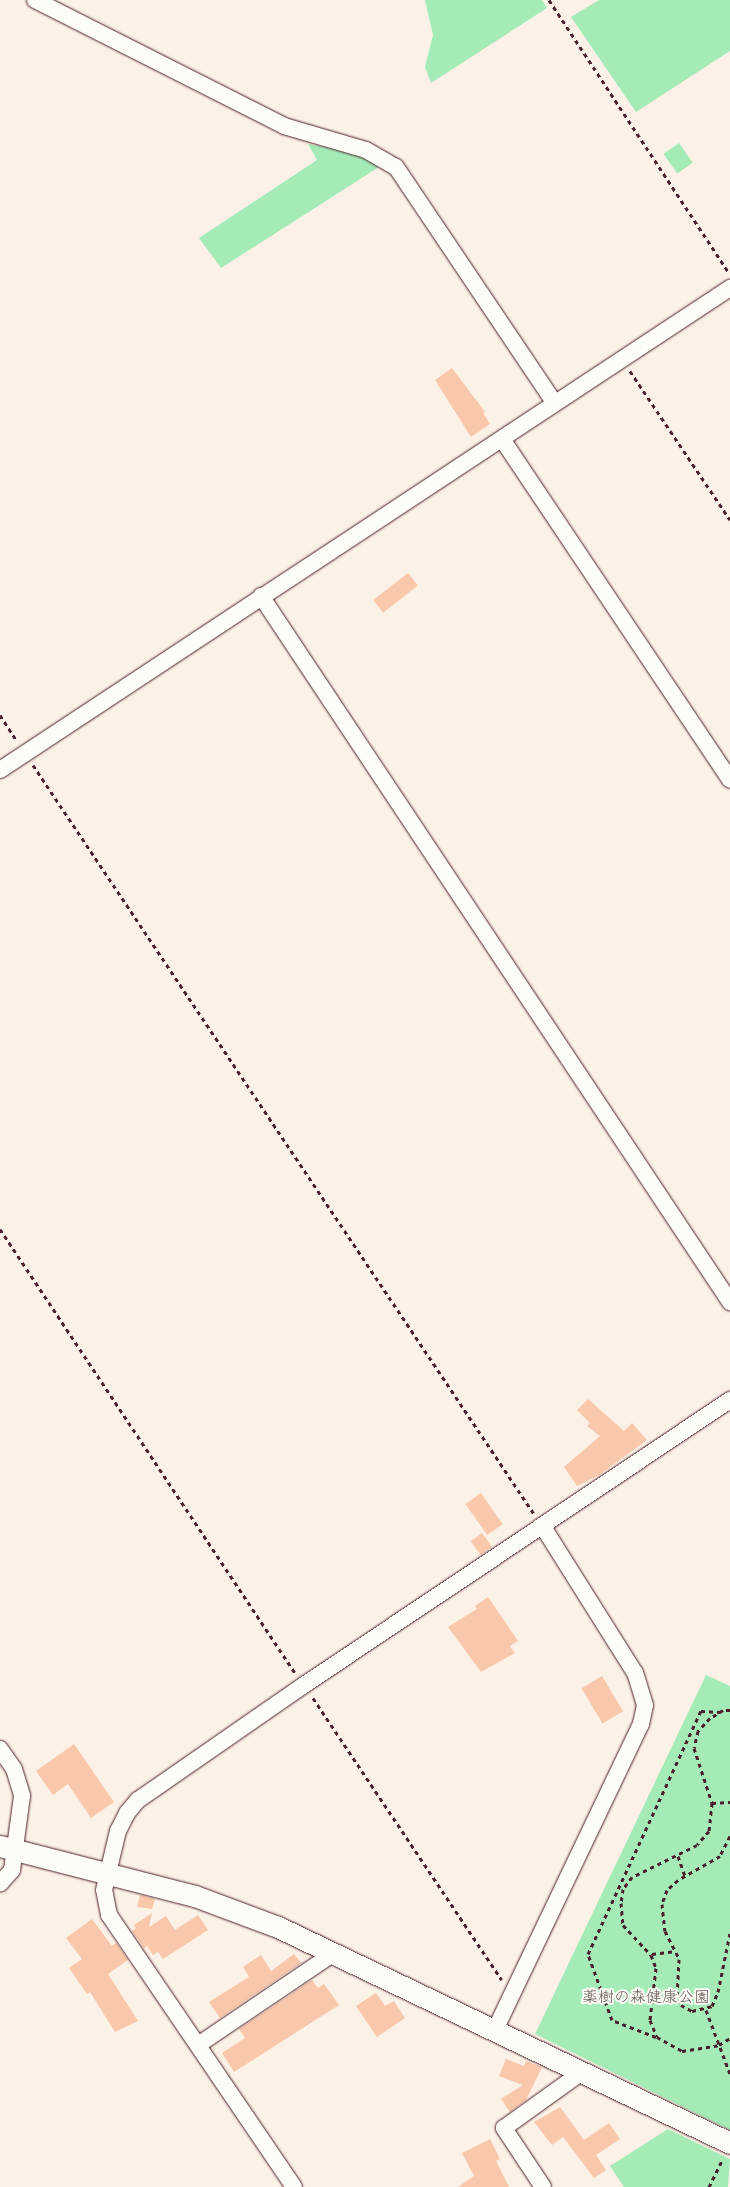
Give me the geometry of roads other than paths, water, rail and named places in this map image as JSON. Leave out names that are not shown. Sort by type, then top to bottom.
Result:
[{"type":"street","points":[[35,0],[284,126],[366,150],[396,168],[554,402]]},
{"type":"street","points":[[0,770],[260,596],[730,288]]},
{"type":"street","points":[[502,439],[730,780]]},
{"type":"street","points":[[260,596],[730,1302]]},
{"type":"street","points":[[294,2187],[109,1915],[104,1890],[107,1872],[118,1831],[127,1813],[138,1800],[304,1685],[543,1527],[730,1400]]},
{"type":"street","points":[[495,2030],[641,1724],[645,1705],[635,1673],[543,1527]]},
{"type":"street","points":[[0,1748],[14,1769],[22,1796],[8,1847],[12,1870],[0,1884]]},
{"type":"street","points":[[8,1847],[195,1896],[278,1927],[730,2143]]},
{"type":"street","points":[[198,2046],[334,1953]]},
{"type":"street","points":[[543,2187],[504,2128],[582,2072]]},
{"type":"park label","name":"薬樹の森健康公園","points":[[646,1996]]}]
